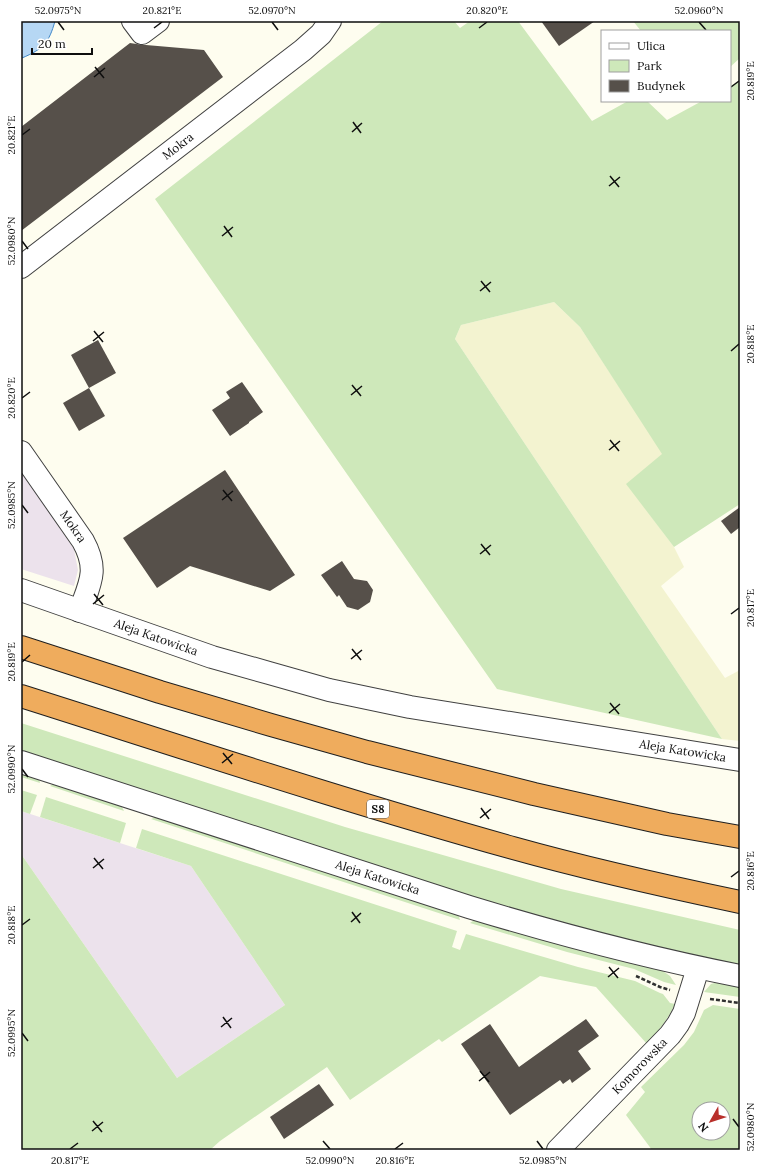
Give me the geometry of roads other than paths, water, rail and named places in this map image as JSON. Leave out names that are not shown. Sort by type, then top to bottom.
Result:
[{"type":"highway","points":[[21,647],[160,692],[367,752],[534,794],[667,824],[740,837]]},
{"type":"highway","name":"S8","points":[[21,696],[258,772],[514,849],[654,884],[740,902]]},
{"type":"street","points":[[133,21],[142,33],[158,21]]},
{"type":"street","name":"Mokra","points":[[21,267],[303,50],[321,34],[330,21]]},
{"type":"street","name":"Mokra","points":[[21,452],[90,553],[92,560],[92,573],[80,611]]},
{"type":"street","name":"Aleja Katowicka","points":[[21,590],[212,657],[330,690],[418,708],[740,760]]},
{"type":"street","name":"Aleja Katowicka","points":[[21,762],[476,909],[584,940],[698,968],[740,976]]},
{"type":"street","name":"Komorowska","points":[[558,1150],[670,1035],[684,1013],[698,968]]},
{"type":"water","points":[[21,21],[55,21],[50,35],[44,44],[35,52],[22,58],[21,58]]}]
